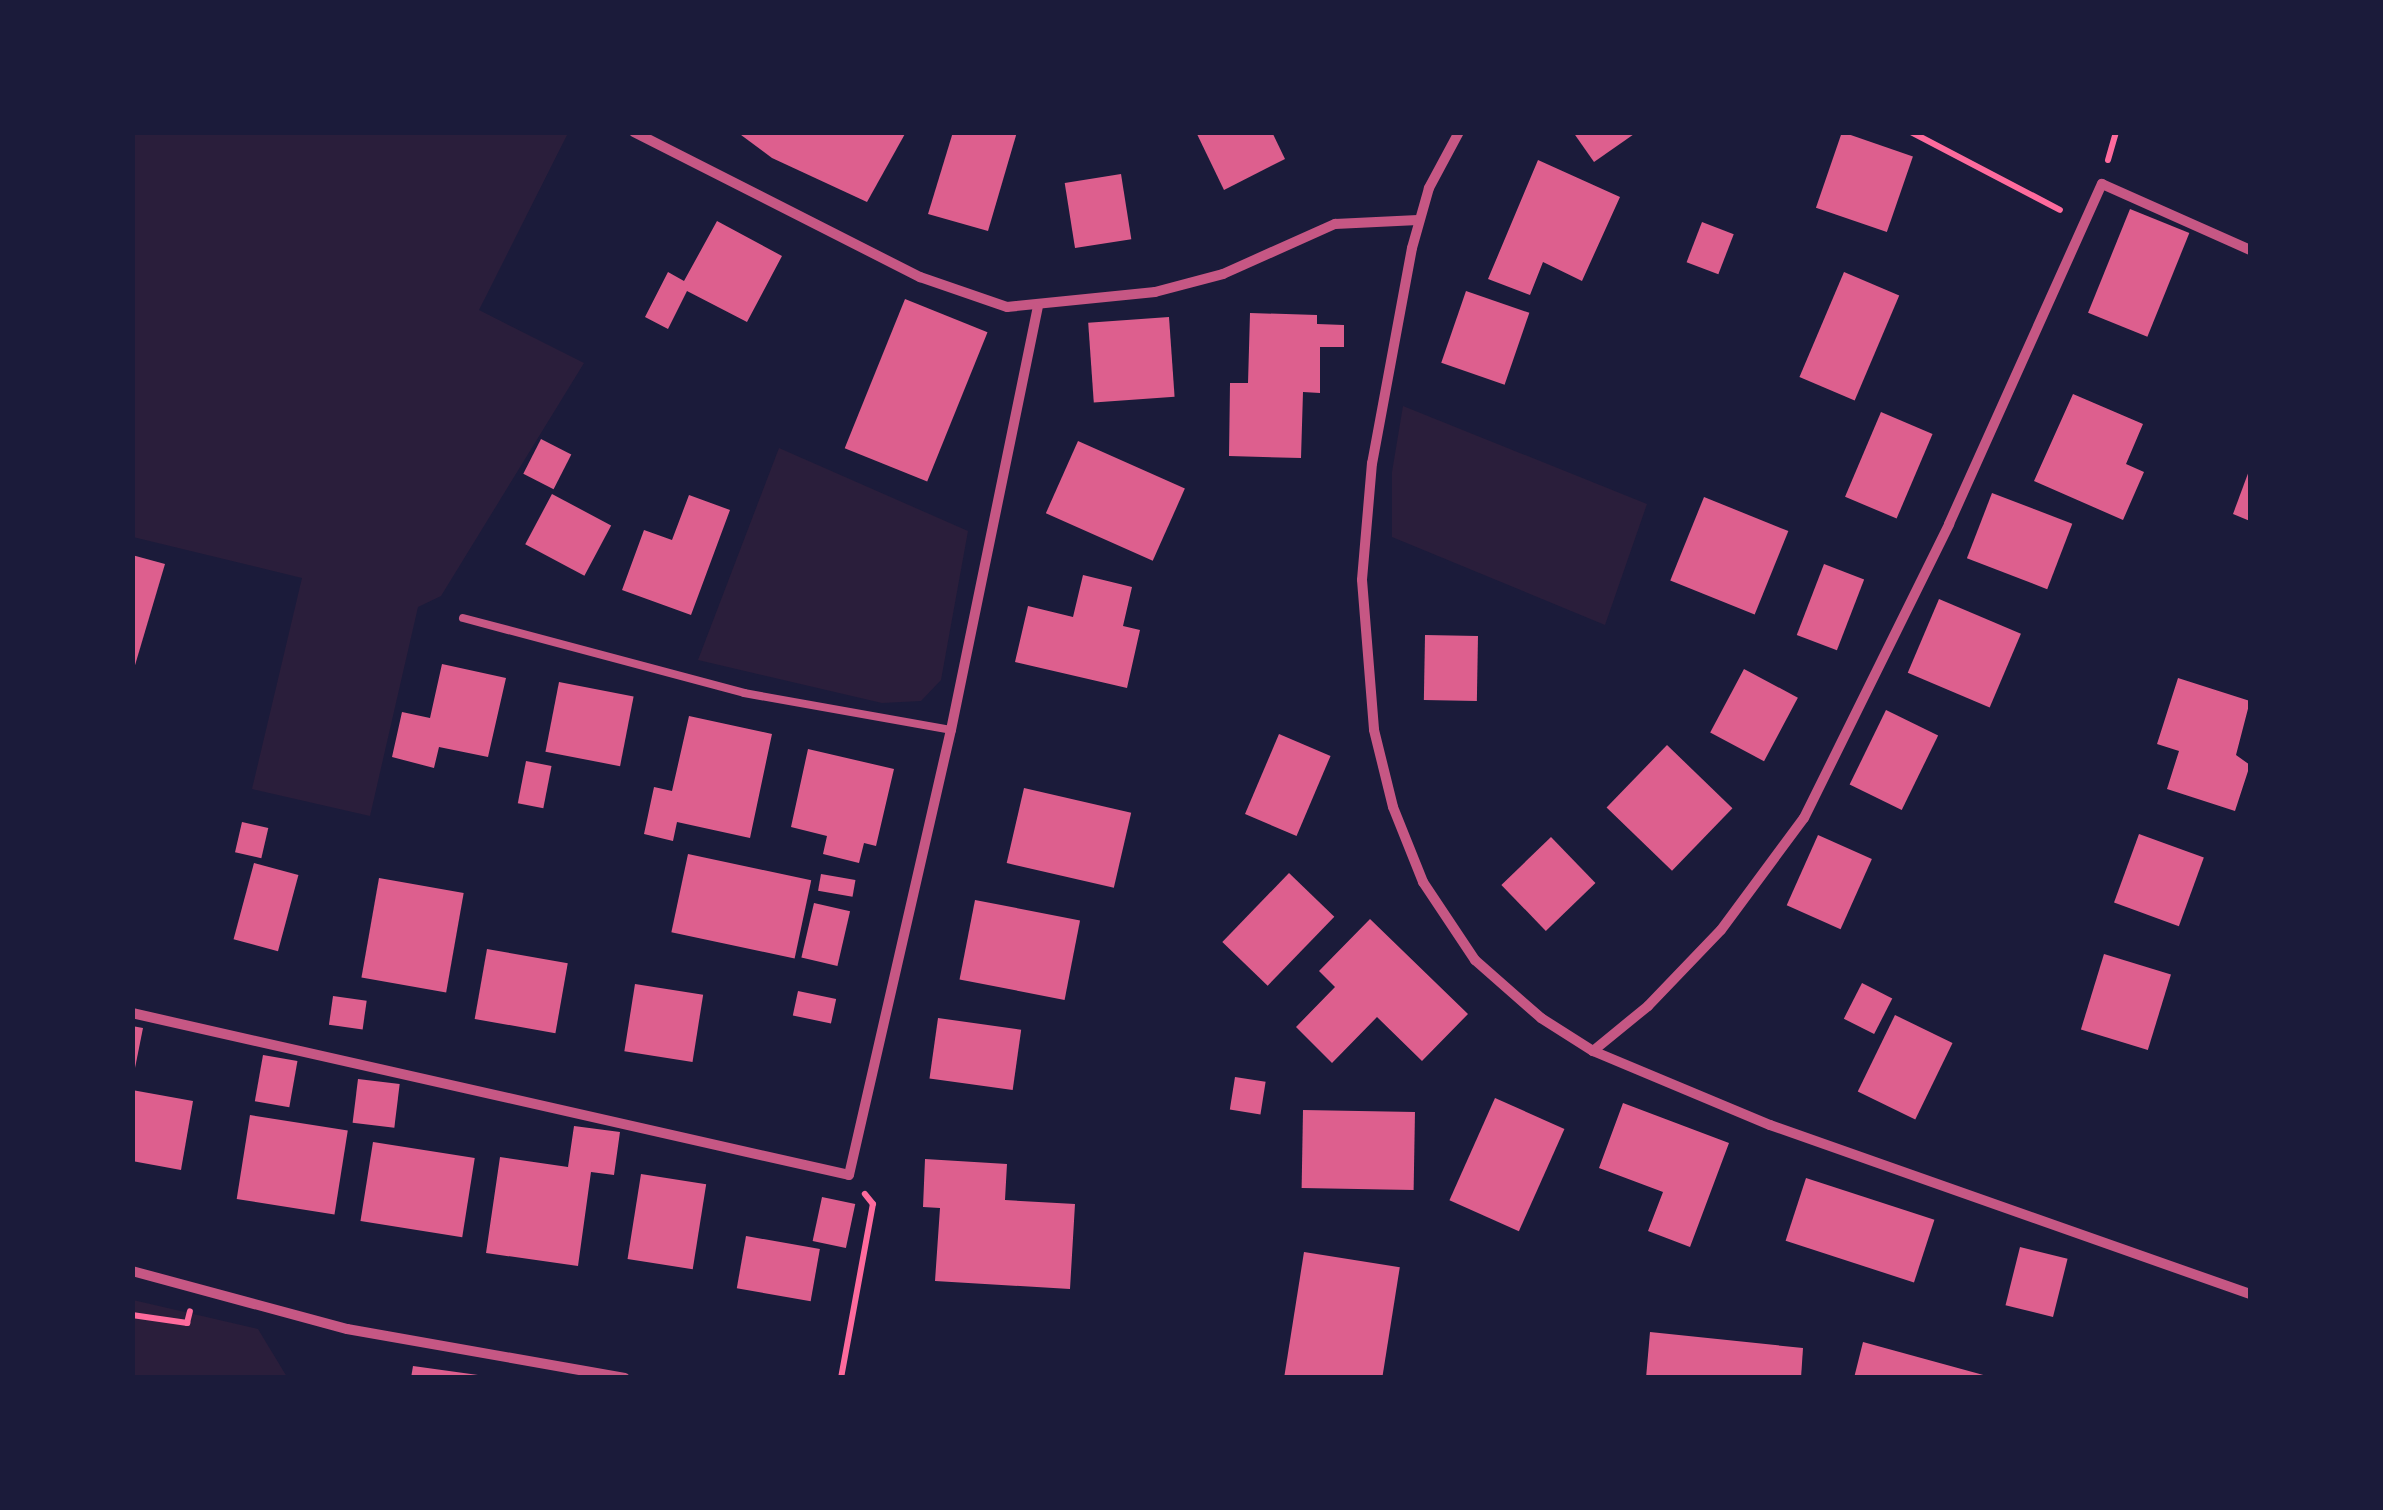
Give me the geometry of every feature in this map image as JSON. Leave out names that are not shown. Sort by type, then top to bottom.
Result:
[{"type":"street","points":[[634,132],[920,277],[991,304],[1038,308],[1190,284],[1335,224],[1418,220]]},
{"type":"street","points":[[1459,132],[1440,161],[1418,220],[1372,462],[1362,580],[1374,730],[1393,807],[1423,882],[1475,960],[1541,1018],[1592,1051],[1770,1125],[2250,1290]]},
{"type":"street","points":[[1592,1051],[1648,1006],[1721,930],[1804,818],[1949,524],[2102,184],[2250,250]]},
{"type":"street","points":[[132,1013],[849,1175],[951,730],[1038,308]]},
{"type":"street","points":[[132,1271],[347,1329],[625,1378]]},
{"type":"lane","points":[[463,618],[744,693],[951,730]]},
{"type":"path","points":[[1911,132],[2052,203],[2080,229]]},
{"type":"path","points":[[841,1378],[873,1204]]},
{"type":"path","points":[[132,1315],[187,1323],[195,1290]]},
{"type":"shaded area","points":[[133,132],[568,133],[479,310],[584,363],[441,596],[418,607],[370,816],[252,789],[302,578],[133,537]]},
{"type":"shaded area","points":[[1403,406],[1647,504],[1605,625],[1392,537],[1392,472]]},
{"type":"shaded area","points":[[779,448],[968,531],[941,680],[921,701],[882,703],[698,660]]},
{"type":"shaded area","points":[[133,1300],[258,1329],[287,1377],[133,1378]]},
{"type":"building","points":[[737,132],[906,132],[867,202],[772,158]]},
{"type":"building","points":[[953,132],[1017,132],[988,231],[928,214]]},
{"type":"building","points":[[1196,132],[1272,132],[1285,159],[1224,190]]},
{"type":"building","points":[[1573,132],[1637,132],[1594,162]]},
{"type":"building","points":[[1842,132],[1913,156],[1887,232],[1816,208]]},
{"type":"building","points":[[1538,160],[1620,197],[1582,281],[1543,262],[1530,295],[1488,279]]},
{"type":"building","points":[[1121,174],[1131,239],[1075,248],[1065,183]]},
{"type":"building","points":[[2130,209],[2189,233],[2147,337],[2088,313]]},
{"type":"building","points":[[717,221],[782,256],[747,322],[687,291],[668,329],[645,317],[668,272],[684,281]]},
{"type":"building","points":[[1702,222],[1734,234],[1718,274],[1687,262]]},
{"type":"building","points":[[1844,272],[1899,295],[1855,400],[1799,377]]},
{"type":"building","points":[[1466,291],[1529,313],[1505,385],[1441,363]]},
{"type":"building","points":[[905,299],[988,332],[927,482],[845,448]]},
{"type":"building","points":[[1250,313],[1317,315],[1317,324],[1344,325],[1344,347],[1320,347],[1320,393],[1303,392],[1301,458],[1229,456],[1230,383],[1248,383]]},
{"type":"building","points":[[1169,317],[1175,397],[1094,402],[1088,323]]},
{"type":"building","points":[[2073,394],[2143,424],[2126,464],[2144,472],[2123,520],[2034,481]]},
{"type":"building","points":[[1881,412],[1933,434],[1897,519],[1845,497]]},
{"type":"building","points":[[541,439],[571,454],[554,489],[523,474]]},
{"type":"building","points":[[1078,441],[1185,489],[1153,561],[1046,513]]},
{"type":"building","points":[[2250,468],[2250,521],[2233,514]]},
{"type":"building","points":[[1992,493],[2072,524],[2047,589],[1967,558]]},
{"type":"building","points":[[552,494],[611,525],[584,576],[525,544]]},
{"type":"building","points":[[689,495],[730,510],[691,615],[622,590],[644,530],[672,540]]},
{"type":"building","points":[[1704,497],[1788,531],[1755,615],[1670,580]]},
{"type":"building","points":[[132,555],[165,564],[133,672],[132,672]]},
{"type":"building","points":[[1824,564],[1864,579],[1837,650],[1797,635]]},
{"type":"building","points":[[1083,575],[1132,587],[1123,626],[1140,630],[1127,688],[1015,662],[1028,606],[1073,617]]},
{"type":"building","points":[[1939,599],[2021,634],[1990,707],[1908,673]]},
{"type":"building","points":[[1425,635],[1478,636],[1477,701],[1424,700]]},
{"type":"building","points":[[442,664],[506,678],[488,757],[439,747],[434,768],[392,757],[402,712],[430,718]]},
{"type":"building","points":[[1744,669],[1798,698],[1764,761],[1710,733]]},
{"type":"building","points":[[2178,678],[2250,701],[2236,755],[2250,765],[2235,811],[2167,789],[2179,751],[2157,744]]},
{"type":"building","points":[[559,682],[634,697],[620,766],[545,752]]},
{"type":"building","points":[[1886,710],[1938,735],[1902,810],[1850,785]]},
{"type":"building","points":[[689,716],[772,734],[750,838],[677,822],[673,841],[644,834],[654,787],[672,791]]},
{"type":"building","points":[[1279,734],[1331,756],[1297,836],[1245,814]]},
{"type":"building","points":[[1667,745],[1732,808],[1672,871],[1607,808]]},
{"type":"building","points":[[808,749],[894,769],[876,846],[864,843],[859,863],[823,854],[827,836],[791,827]]},
{"type":"building","points":[[526,761],[552,766],[543,808],[518,803]]},
{"type":"building","points":[[1024,788],[1131,813],[1114,888],[1007,863]]},
{"type":"building","points":[[242,822],[268,828],[261,858],[235,852]]},
{"type":"building","points":[[2139,834],[2204,858],[2179,926],[2114,903]]},
{"type":"building","points":[[1818,835],[1872,859],[1841,929],[1787,905]]},
{"type":"building","points":[[1551,837],[1595,883],[1546,931],[1501,885]]},
{"type":"building","points":[[688,854],[811,880],[795,958],[671,932]]},
{"type":"building","points":[[254,863],[298,875],[278,951],[234,939]]},
{"type":"building","points":[[1289,873],[1334,917],[1268,986],[1222,942]]},
{"type":"building","points":[[821,874],[855,880],[853,897],[818,891]]},
{"type":"building","points":[[379,878],[464,893],[446,992],[361,977]]},
{"type":"building","points":[[975,900],[1080,920],[1065,1000],[960,980]]},
{"type":"building","points":[[814,903],[850,911],[837,966],[801,958]]},
{"type":"building","points":[[1370,919],[1468,1014],[1422,1061],[1377,1017],[1332,1063],[1296,1027],[1335,987],[1319,971]]},
{"type":"building","points":[[487,949],[568,963],[555,1033],[475,1019]]},
{"type":"building","points":[[2104,954],[2171,974],[2148,1050],[2081,1030]]},
{"type":"building","points":[[1862,983],[1892,998],[1874,1034],[1844,1019]]},
{"type":"building","points":[[635,984],[703,995],[693,1062],[624,1051]]},
{"type":"building","points":[[798,991],[836,999],[831,1024],[793,1015]]},
{"type":"building","points":[[333,996],[367,1001],[363,1029],[329,1025]]},
{"type":"building","points":[[1895,1015],[1953,1043],[1915,1119],[1858,1091]]},
{"type":"building","points":[[938,1018],[1021,1030],[1013,1090],[930,1078]]},
{"type":"building","points":[[132,1026],[143,1028],[134,1073],[132,1073]]},
{"type":"building","points":[[263,1055],[297,1061],[289,1107],[255,1101]]},
{"type":"building","points":[[1235,1077],[1266,1082],[1260,1114],[1230,1110]]},
{"type":"building","points":[[358,1079],[400,1084],[394,1128],[353,1123]]},
{"type":"building","points":[[132,1090],[193,1101],[181,1170],[132,1161]]},
{"type":"building","points":[[1495,1098],[1564,1129],[1519,1231],[1449,1200]]},
{"type":"building","points":[[1623,1103],[1729,1143],[1690,1247],[1648,1231],[1663,1192],[1599,1168]]},
{"type":"building","points":[[1303,1110],[1415,1112],[1414,1190],[1302,1188]]},
{"type":"building","points":[[250,1115],[348,1130],[334,1214],[237,1199]]},
{"type":"building","points":[[574,1126],[620,1132],[614,1175],[591,1172],[578,1266],[486,1253],[500,1157],[568,1167]]},
{"type":"building","points":[[373,1142],[475,1158],[462,1237],[360,1221]]},
{"type":"building","points":[[925,1159],[1007,1164],[1005,1200],[1075,1204],[1070,1289],[935,1281],[940,1208],[923,1207]]},
{"type":"building","points":[[641,1174],[706,1184],[693,1269],[628,1259]]},
{"type":"building","points":[[1806,1178],[1934,1220],[1914,1282],[1786,1241]]},
{"type":"building","points":[[822,1197],[855,1204],[846,1248],[813,1241]]},
{"type":"building","points":[[746,1236],[820,1249],[811,1301],[737,1288]]},
{"type":"building","points":[[2020,1247],[2068,1259],[2053,1317],[2005,1305]]},
{"type":"building","points":[[1304,1252],[1400,1267],[1382,1378],[1284,1377]]},
{"type":"building","points":[[1650,1332],[1803,1348],[1801,1378],[1646,1378]]},
{"type":"building","points":[[1863,1342],[1987,1376],[1987,1378],[1854,1378]]},
{"type":"building","points":[[413,1366],[478,1375],[478,1378],[411,1378]]}]
